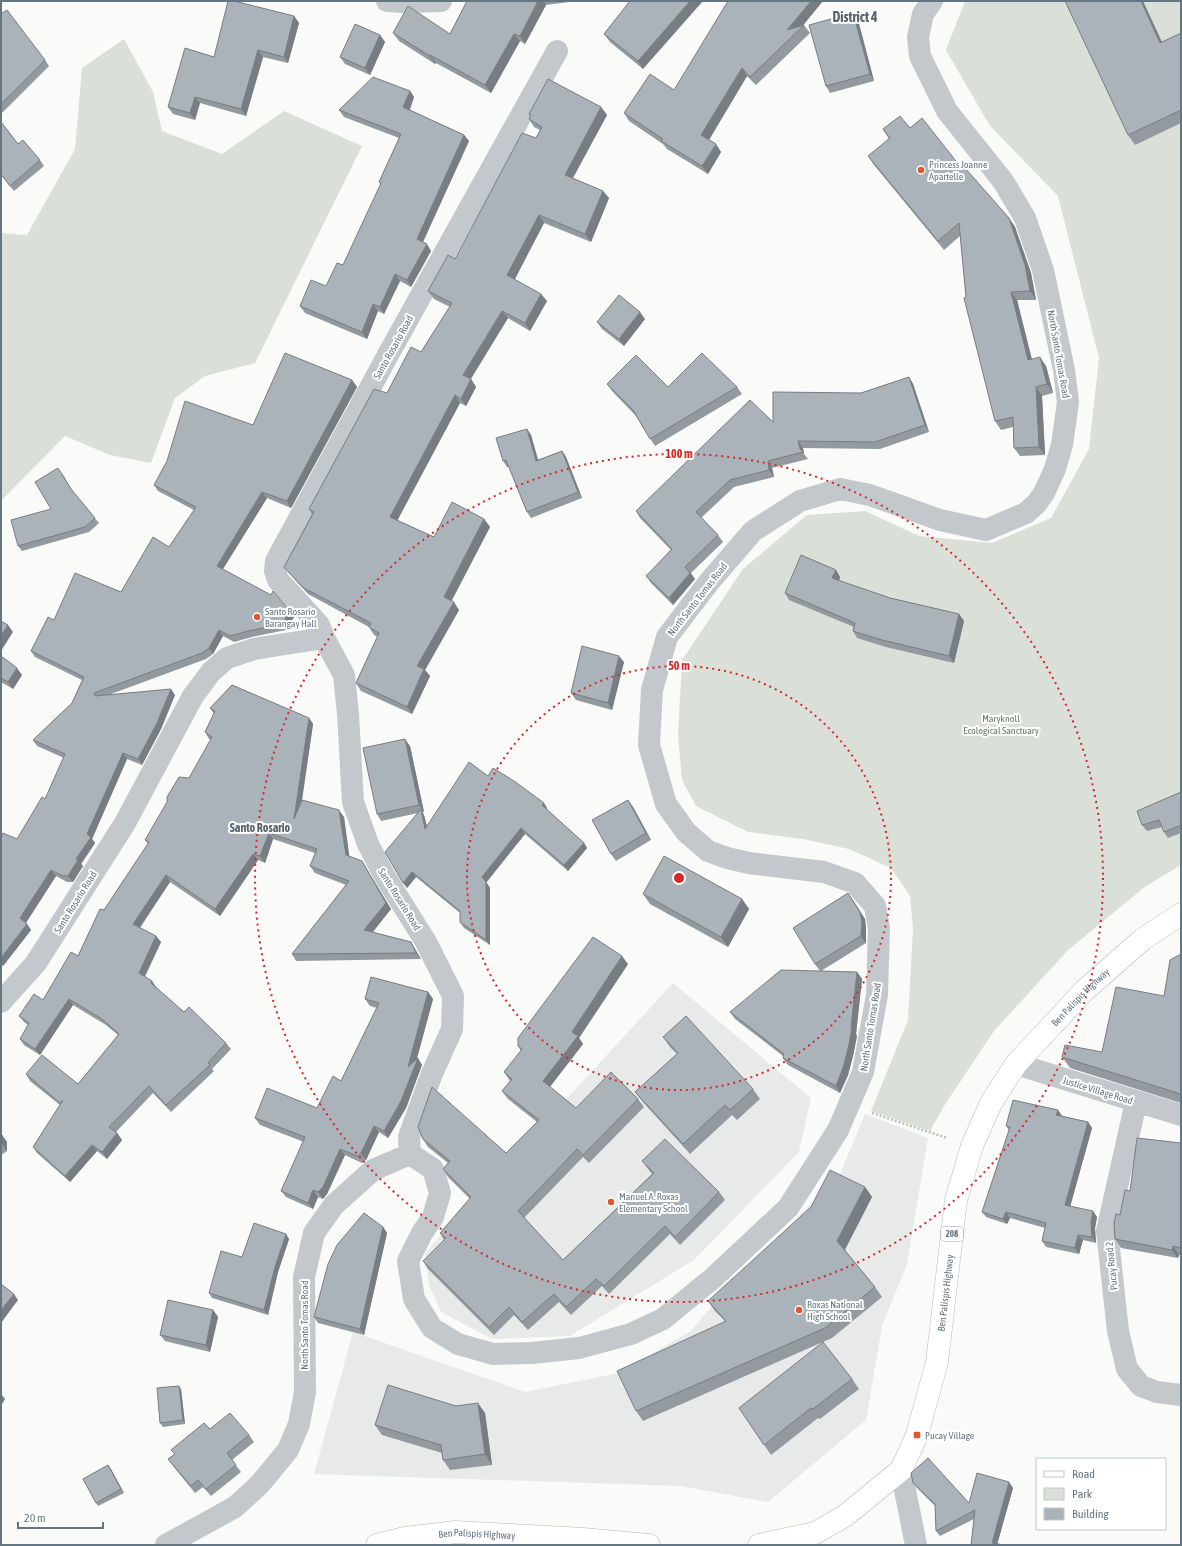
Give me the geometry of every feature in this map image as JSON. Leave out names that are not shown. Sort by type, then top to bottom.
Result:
[{"type":"main road","name":"Ben Palispis Highway","points":[[759,1545],[815,1533],[845,1516],[901,1470],[917,1436],[937,1362],[956,1200],[972,1146],[991,1103],[1016,1064],[1085,990],[1143,939],[1181,914]]},
{"type":"main road","name":"Ben Palispis Highway","points":[[377,1545],[405,1538],[456,1532],[542,1541],[649,1545]]},
{"type":"street","points":[[387,1],[441,1]]},
{"type":"street","name":"North Santo Tomas Road","points":[[166,1545],[235,1507],[260,1484],[288,1450],[299,1424],[305,1392],[304,1277],[314,1233],[334,1205],[373,1170],[410,1154],[433,1169],[440,1193],[433,1217],[422,1233],[408,1261],[414,1298],[432,1328],[458,1344],[493,1354],[532,1353],[579,1348],[631,1334],[663,1319],[713,1278],[788,1208],[838,1130],[864,1072],[877,995],[879,928],[875,906],[855,883],[824,872],[777,867],[727,858],[708,851],[686,832],[666,804],[649,745],[652,690],[667,636],[709,582],[753,531],[800,501],[840,489],[870,495],[940,520],[986,530],[1026,513],[1037,503],[1044,493],[1055,469],[1062,445],[1068,402],[1064,370],[1043,270],[1025,218],[1003,181],[947,111],[920,56],[918,37],[923,14],[932,1]]},
{"type":"street","name":"Santo Rosario Road","points":[[410,1154],[409,1137],[431,1076],[452,1029],[453,996],[426,942],[384,875],[368,844],[354,802],[344,676],[324,638],[319,625],[278,580],[275,571],[276,561],[389,353],[557,52]]},
{"type":"street","name":"Santo Rosario Road","points":[[1,1002],[36,963],[125,823],[193,696],[211,672],[227,658],[254,649],[324,638]]},
{"type":"street","name":"Justice Village Road","points":[[1016,1064],[1181,1116]]},
{"type":"street","name":"Pucay Road 2","points":[[1136,1102],[1107,1231],[1118,1331],[1127,1369],[1141,1386],[1158,1392],[1181,1395]]},
{"type":"street","points":[[901,1470],[916,1545]]},
{"type":"path","points":[[849,1105],[972,1146]]},
{"type":"shaded area","name":"Manuel A. Roxas Elementary School","points":[[673,983],[811,1098],[799,1152],[694,1260],[570,1336],[492,1339],[441,1312],[429,1285],[425,1253]]},
{"type":"shaded area","name":"Roxas National High School","points":[[865,1114],[928,1138],[907,1264],[882,1326],[866,1420],[768,1502],[680,1486],[314,1474],[353,1332],[525,1392],[619,1373],[691,1331],[723,1293],[840,1174]]},
{"type":"green space","name":"Maryknoll Ecological Sanctuary","points":[[965,1],[1181,1],[1181,865],[1146,886],[1068,950],[994,1031],[944,1106],[930,1131],[871,1111],[908,1020],[913,929],[910,896],[891,868],[849,849],[803,839],[748,832],[696,806],[682,780],[678,735],[682,660],[743,569],[807,515],[865,511],[919,536],[992,543],[1051,518],[1089,449],[1099,358],[1058,196],[990,126],[946,50]]},
{"type":"green space","points":[[124,39],[153,92],[162,131],[222,154],[284,111],[362,146],[255,363],[205,376],[175,398],[151,463],[110,455],[65,436],[1,501],[1,233],[27,235],[75,149],[82,68]]},
{"type":"building","points":[[228,1],[234,1],[294,16],[284,57],[258,50],[241,109],[195,97],[190,113],[168,107],[185,48],[214,57]]},
{"type":"building","points":[[467,1],[538,1],[520,36],[514,34],[485,85],[430,56],[393,33],[408,6],[450,34]]},
{"type":"building","points":[[630,1],[690,1],[638,61],[604,34]]},
{"type":"building","points":[[728,1],[811,1],[787,30],[804,25],[750,77],[742,68],[701,135],[716,144],[702,166],[661,141],[663,139],[624,113],[650,74],[674,90]]},
{"type":"building","points":[[1065,1],[1141,1],[1160,43],[1181,33],[1181,110],[1128,135]]},
{"type":"building","points":[[7,10],[45,60],[1,104],[1,14]]},
{"type":"building","points":[[853,13],[870,74],[826,86],[809,25]]},
{"type":"building","points":[[355,24],[380,35],[365,68],[340,57]]},
{"type":"building","points":[[373,77],[410,91],[403,107],[464,135],[417,239],[427,244],[407,280],[395,274],[380,307],[373,304],[362,332],[300,306],[311,280],[326,286],[337,263],[343,265],[381,183],[379,182],[401,134],[339,110]]},
{"type":"building","points":[[548,79],[601,107],[565,175],[603,191],[585,234],[539,215],[507,275],[541,294],[525,323],[502,311],[463,375],[471,379],[461,399],[455,395],[390,517],[434,537],[452,502],[484,519],[444,597],[454,602],[417,666],[424,669],[407,707],[356,683],[379,633],[369,627],[371,623],[302,587],[284,567],[314,512],[309,509],[374,389],[387,393],[411,347],[421,352],[452,303],[428,291],[448,255],[455,259],[522,133],[536,138],[542,127],[529,119],[531,115],[529,114]]},
{"type":"building","points":[[900,116],[910,128],[922,118],[963,170],[965,168],[1009,218],[1025,265],[1030,291],[1011,292],[1028,360],[1040,357],[1047,384],[1036,387],[1039,447],[1014,448],[1013,417],[995,421],[964,298],[966,297],[959,223],[938,241],[868,156],[890,138],[883,129]]},
{"type":"building","points":[[1,122],[18,144],[23,140],[40,160],[10,186],[1,174]]},
{"type":"building","points":[[619,295],[640,312],[619,339],[597,322]]},
{"type":"building","points":[[285,353],[352,380],[287,501],[262,492],[217,566],[271,595],[273,591],[290,611],[282,624],[230,636],[219,630],[209,648],[202,653],[94,693],[95,696],[171,689],[157,723],[138,759],[123,753],[87,834],[91,837],[76,859],[78,860],[68,876],[63,876],[51,870],[20,918],[27,924],[1,958],[1,839],[3,833],[17,839],[42,797],[45,799],[65,754],[33,740],[72,703],[84,677],[31,651],[48,617],[54,620],[75,573],[121,592],[153,537],[169,547],[196,507],[154,485],[167,461],[185,401],[253,425]]},
{"type":"building","points":[[702,353],[737,387],[650,439],[633,410],[607,384],[636,355],[668,387]]},
{"type":"building","points":[[909,377],[925,425],[875,442],[798,441],[800,449],[803,452],[768,461],[769,470],[730,480],[696,512],[718,535],[685,567],[690,573],[669,598],[646,576],[672,549],[636,511],[750,400],[773,422],[773,392],[861,393]]},
{"type":"building","points":[[527,429],[536,461],[562,451],[578,492],[527,512],[506,460],[503,461],[496,438]]},
{"type":"building","points":[[58,468],[71,489],[95,518],[85,527],[18,546],[11,520],[51,509],[35,482]]},
{"type":"building","points":[[801,555],[836,570],[832,578],[890,598],[959,614],[949,656],[882,640],[853,631],[855,623],[785,593]]},
{"type":"building","points":[[1,621],[8,625],[1,636]]},
{"type":"building","points":[[582,646],[619,656],[608,703],[571,693]]},
{"type":"building","points":[[1,656],[17,668],[8,682],[1,678]]},
{"type":"building","points":[[232,685],[309,718],[294,819],[302,800],[339,810],[346,855],[362,861],[386,903],[364,930],[411,942],[416,953],[292,954],[349,881],[310,866],[317,849],[269,833],[260,856],[253,854],[215,909],[166,875],[133,924],[156,936],[139,973],[152,981],[151,983],[184,1012],[189,1007],[226,1043],[208,1063],[210,1065],[166,1105],[149,1086],[109,1127],[117,1133],[102,1152],[92,1145],[65,1176],[33,1147],[63,1100],[60,1103],[26,1074],[42,1055],[78,1084],[119,1034],[102,1019],[69,999],[35,1049],[20,1039],[29,1023],[19,1016],[34,994],[43,1000],[71,952],[78,956],[100,909],[104,910],[149,842],[145,840],[167,802],[167,797],[179,777],[189,778],[212,737],[205,732],[215,711],[210,708]]},
{"type":"building","points":[[405,739],[419,805],[377,814],[363,748]]},
{"type":"building","points":[[469,762],[488,776],[493,768],[514,781],[544,803],[542,805],[584,843],[564,865],[521,828],[482,877],[486,882],[486,940],[460,922],[460,911],[412,872],[403,883],[385,852],[421,809],[425,829]]},
{"type":"building","points":[[1181,792],[1181,825],[1164,832],[1159,820],[1142,825],[1137,811]]},
{"type":"building","points":[[628,800],[646,833],[611,854],[592,820]]},
{"type":"building","points":[[664,856],[742,899],[721,937],[643,894]]},
{"type":"building","points":[[848,893],[860,912],[862,922],[861,936],[815,964],[793,928]]},
{"type":"building","points":[[593,937],[622,956],[572,1032],[578,1036],[543,1081],[576,1108],[611,1072],[638,1099],[583,1155],[577,1149],[518,1211],[563,1260],[654,1173],[642,1161],[665,1139],[719,1192],[675,1237],[665,1226],[604,1286],[596,1279],[566,1307],[554,1294],[522,1322],[509,1307],[489,1327],[423,1261],[446,1238],[440,1233],[471,1197],[443,1169],[450,1161],[423,1139],[418,1127],[432,1087],[506,1153],[539,1120],[502,1091],[512,1079],[504,1072],[522,1049],[518,1046],[518,1038]]},
{"type":"building","points":[[1181,954],[1181,1094],[1062,1057],[1065,1045],[1102,1052],[1116,987],[1164,996],[1170,960]]},
{"type":"building","points":[[781,970],[857,972],[852,1029],[843,1068],[836,1086],[783,1058],[784,1054],[730,1012]]},
{"type":"building","points":[[371,977],[428,992],[408,1067],[418,1058],[401,1101],[384,1131],[374,1126],[361,1153],[357,1156],[340,1149],[323,1187],[318,1192],[313,1190],[308,1203],[281,1191],[305,1137],[255,1118],[267,1088],[317,1108],[333,1076],[341,1081],[379,1003],[365,999]]},
{"type":"building","points":[[686,1016],[753,1089],[730,1110],[725,1105],[683,1144],[635,1092],[678,1053],[663,1037]]},
{"type":"building","points":[[1013,1100],[1058,1110],[1056,1115],[1088,1122],[1065,1205],[1093,1211],[1091,1223],[1092,1237],[1078,1235],[1075,1248],[1042,1241],[1046,1223],[1006,1212],[1003,1219],[982,1212],[1010,1127],[1006,1126]]},
{"type":"building","points":[[1137,1138],[1181,1143],[1181,1248],[1173,1246],[1172,1250],[1115,1239],[1114,1223],[1116,1214],[1120,1215],[1125,1190],[1130,1191]]},
{"type":"building","points":[[830,1170],[865,1187],[837,1241],[875,1287],[825,1328],[636,1411],[617,1371],[726,1321],[708,1301],[811,1207]]},
{"type":"building","points":[[364,1213],[383,1227],[360,1329],[314,1317],[328,1264],[337,1245]]},
{"type":"building","points":[[254,1223],[286,1234],[275,1267],[264,1310],[209,1293],[221,1251],[242,1257]]},
{"type":"building","points":[[1,1284],[14,1294],[1,1310]]},
{"type":"building","points":[[168,1300],[213,1310],[206,1345],[160,1335]]},
{"type":"building","points":[[823,1342],[852,1379],[813,1409],[811,1408],[764,1445],[739,1408]]},
{"type":"building","points":[[388,1385],[456,1406],[478,1403],[485,1454],[443,1460],[441,1445],[375,1425]]},
{"type":"building","points":[[179,1386],[183,1420],[160,1423],[157,1388]]},
{"type":"building","points":[[230,1413],[249,1435],[227,1453],[236,1465],[206,1489],[198,1480],[191,1486],[168,1459],[175,1454],[171,1450],[204,1423],[210,1429]]},
{"type":"building","points":[[928,1458],[969,1503],[977,1473],[1009,1482],[992,1543],[1005,1545],[971,1545],[975,1510],[936,1531],[935,1504],[913,1483],[911,1473]]},
{"type":"building","points":[[108,1465],[121,1489],[96,1503],[83,1479]]},
{"type":"place","name":"Princess Joanne Apartelle","points":[[921,170]]},
{"type":"place","name":"Santo Rosario Barangay Hall","points":[[257,617]]},
{"type":"place","name":"Manuel A. Roxas Elementary School","points":[[611,1202]]},
{"type":"place","name":"Roxas National High School","points":[[799,1310]]},
{"type":"place","name":"Pucay Village","points":[[917,1435]]},
{"type":"district","name":"District 4","points":[[855,17]]},
{"type":"district","name":"Santo Rosario","points":[[260,828]]}]
